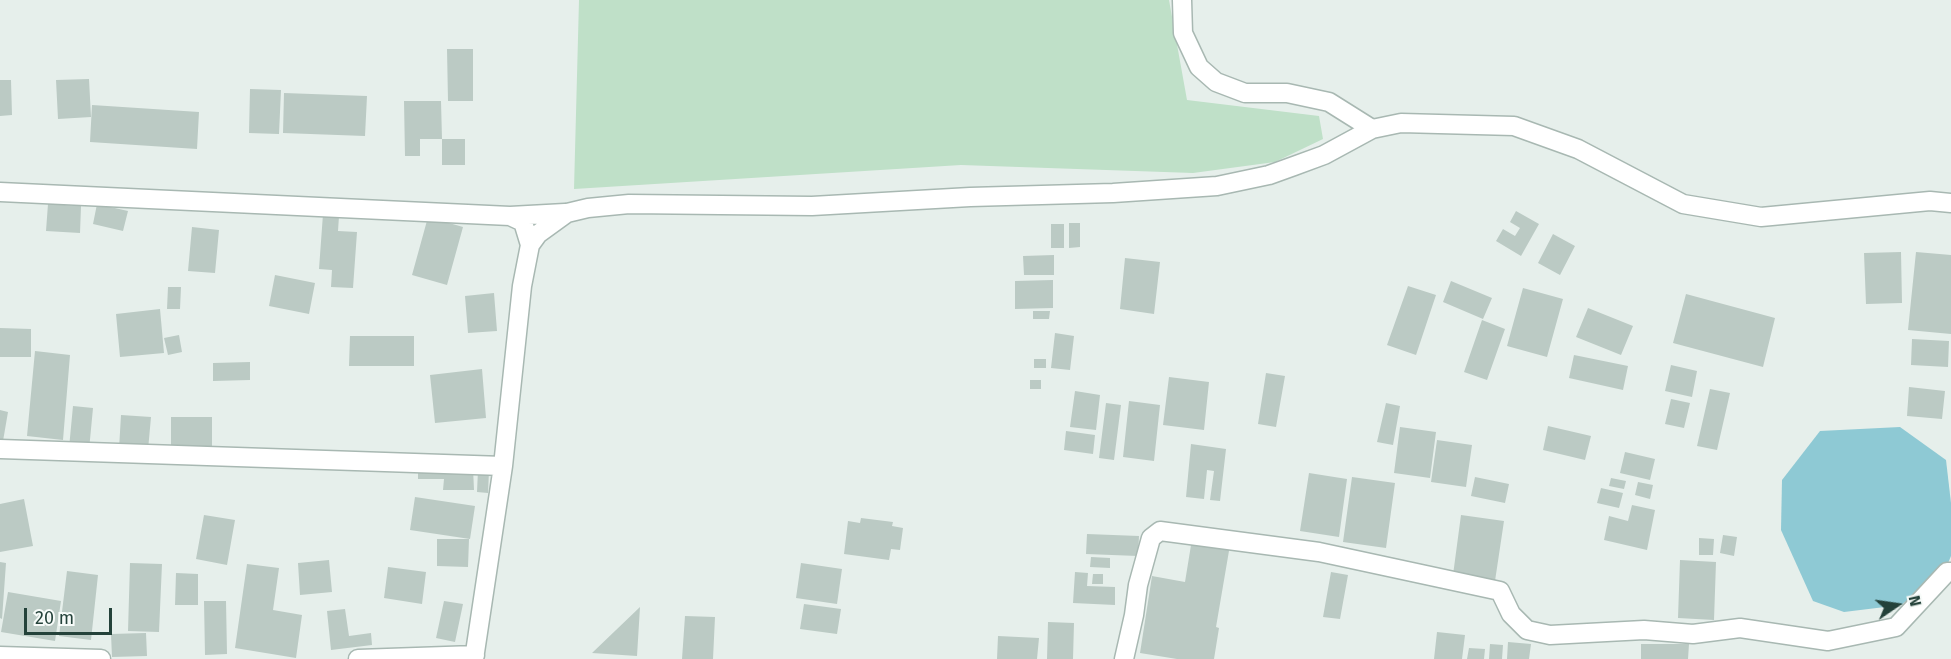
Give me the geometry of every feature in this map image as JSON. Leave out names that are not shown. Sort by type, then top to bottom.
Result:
[{"type":"street","points":[[1182,0],[1183,33],[1199,67],[1216,82],[1245,93],[1287,93],[1329,102],[1372,129]]},
{"type":"street","points":[[0,192],[510,216],[567,213],[588,208],[629,204],[812,206],[970,196],[1113,193],[1217,186],[1269,175],[1324,155],[1372,129],[1401,123],[1514,126],[1578,149],[1683,204],[1761,217],[1930,201],[1951,203]]},
{"type":"street","points":[[358,659],[474,657],[503,466],[522,286],[530,245],[538,234],[567,213]]},
{"type":"street","points":[[510,216],[523,222],[530,245]]},
{"type":"street","points":[[0,449],[503,466]]},
{"type":"street","points":[[1124,659],[1138,585],[1151,538],[1160,531],[1319,552],[1500,591],[1510,614],[1527,630],[1550,635],[1644,630],[1693,634],[1740,628],[1827,641],[1896,627],[1947,572],[1951,572]]},
{"type":"street","points":[[0,656],[101,659]]},
{"type":"green space","points":[[579,0],[1169,0],[1187,100],[1319,116],[1323,139],[1275,162],[1193,173],[961,165],[574,189]]},
{"type":"water","points":[[1900,427],[1946,460],[1951,503],[1951,556],[1944,573],[1901,605],[1844,612],[1813,601],[1781,530],[1782,480],[1820,431]]},
{"type":"building","points":[[447,49],[473,49],[473,101],[448,101]]},
{"type":"building","points":[[89,79],[91,117],[58,119],[56,80]]},
{"type":"building","points":[[0,80],[11,80],[12,115],[0,116]]},
{"type":"building","points":[[250,89],[281,90],[279,134],[249,133]]},
{"type":"building","points":[[284,93],[367,96],[365,136],[283,133]]},
{"type":"building","points":[[404,101],[441,101],[442,139],[420,139],[420,156],[405,156]]},
{"type":"building","points":[[92,105],[199,112],[197,149],[90,142]]},
{"type":"building","points":[[442,139],[465,139],[465,165],[442,165]]},
{"type":"building","points":[[48,204],[81,206],[80,233],[46,231]]},
{"type":"building","points":[[97,204],[128,211],[123,231],[93,224]]},
{"type":"building","points":[[1516,211],[1539,224],[1521,256],[1496,241],[1503,229],[1515,236],[1520,228],[1510,222]]},
{"type":"building","points":[[323,214],[339,216],[338,231],[357,232],[353,288],[331,287],[332,270],[319,269]]},
{"type":"building","points":[[428,217],[463,227],[447,285],[412,275]]},
{"type":"building","points":[[1069,223],[1080,223],[1080,247],[1069,248]]},
{"type":"building","points":[[1051,224],[1064,224],[1064,248],[1051,248]]},
{"type":"building","points":[[192,227],[219,230],[215,273],[188,271]]},
{"type":"building","points":[[1553,234],[1575,246],[1560,275],[1538,263]]},
{"type":"building","points":[[1901,252],[1902,303],[1866,304],[1864,253]]},
{"type":"building","points":[[1916,252],[1951,255],[1951,334],[1908,330]]},
{"type":"building","points":[[1054,255],[1054,275],[1024,275],[1023,256]]},
{"type":"building","points":[[1125,258],[1160,262],[1154,314],[1120,309]]},
{"type":"building","points":[[275,275],[315,283],[309,314],[269,306]]},
{"type":"building","points":[[1053,280],[1053,308],[1015,309],[1015,281]]},
{"type":"building","points":[[1451,281],[1492,298],[1483,319],[1443,302]]},
{"type":"building","points":[[1408,286],[1436,295],[1416,355],[1387,345]]},
{"type":"building","points":[[168,287],[181,287],[180,309],[167,309]]},
{"type":"building","points":[[1523,288],[1563,299],[1547,357],[1507,346]]},
{"type":"building","points":[[494,293],[497,331],[468,333],[465,296]]},
{"type":"building","points":[[1686,294],[1775,318],[1763,367],[1673,343]]},
{"type":"building","points":[[1588,308],[1633,326],[1621,355],[1576,337]]},
{"type":"building","points":[[160,309],[164,353],[120,357],[116,314]]},
{"type":"building","points":[[1033,311],[1050,311],[1049,319],[1033,319]]},
{"type":"building","points":[[1482,320],[1505,329],[1487,380],[1464,372]]},
{"type":"building","points":[[0,328],[31,329],[31,357],[0,357]]},
{"type":"building","points":[[1055,333],[1074,336],[1070,370],[1051,368]]},
{"type":"building","points":[[179,335],[182,352],[168,355],[164,338]]},
{"type":"building","points":[[350,336],[414,336],[414,366],[349,366]]},
{"type":"building","points":[[1912,339],[1949,341],[1948,367],[1911,365]]},
{"type":"building","points":[[35,351],[70,355],[63,440],[27,436]]},
{"type":"building","points":[[1574,355],[1628,366],[1623,390],[1569,378]]},
{"type":"building","points":[[1034,359],[1046,359],[1046,368],[1034,368]]},
{"type":"building","points":[[250,362],[250,380],[213,381],[213,363]]},
{"type":"building","points":[[1671,365],[1697,371],[1692,397],[1665,391]]},
{"type":"building","points":[[482,369],[486,418],[435,423],[430,375]]},
{"type":"building","points":[[1266,373],[1285,376],[1276,427],[1258,424]]},
{"type":"building","points":[[1169,377],[1209,382],[1204,430],[1163,425]]},
{"type":"building","points":[[1030,380],[1041,380],[1041,389],[1030,389]]},
{"type":"building","points":[[1909,387],[1945,391],[1942,419],[1907,416]]},
{"type":"building","points":[[1710,389],[1730,393],[1717,450],[1697,446]]},
{"type":"building","points":[[1075,391],[1100,395],[1096,430],[1070,427]]},
{"type":"building","points":[[1671,399],[1690,403],[1684,428],[1665,424]]},
{"type":"building","points":[[1129,401],[1160,405],[1154,461],[1123,457]]},
{"type":"building","points":[[1106,403],[1121,405],[1114,460],[1099,458]]},
{"type":"building","points":[[1386,403],[1400,406],[1393,445],[1377,442]]},
{"type":"building","points":[[73,406],[93,408],[89,450],[69,448]]},
{"type":"building","points":[[0,410],[8,412],[3,441],[0,441]]},
{"type":"building","points":[[121,415],[151,417],[148,450],[119,449]]},
{"type":"building","points":[[171,417],[212,417],[212,448],[171,448]]},
{"type":"building","points":[[1548,426],[1591,436],[1585,460],[1543,450]]},
{"type":"building","points":[[1400,427],[1436,432],[1430,478],[1394,473]]},
{"type":"building","points":[[1066,431],[1095,435],[1093,454],[1064,450]]},
{"type":"building","points":[[1437,440],[1472,445],[1466,487],[1431,482]]},
{"type":"building","points":[[1191,444],[1226,449],[1220,501],[1210,500],[1214,471],[1207,470],[1204,499],[1186,497]]},
{"type":"building","points":[[1625,452],[1655,459],[1650,480],[1620,473]]},
{"type":"building","points":[[418,468],[473,468],[474,490],[443,490],[444,479],[418,479]]},
{"type":"building","points":[[478,470],[489,471],[488,493],[477,492]]},
{"type":"building","points":[[1309,473],[1347,479],[1339,537],[1300,531]]},
{"type":"building","points":[[1352,477],[1395,483],[1386,548],[1343,542]]},
{"type":"building","points":[[1475,477],[1509,484],[1505,503],[1471,496]]},
{"type":"building","points":[[1611,478],[1626,481],[1624,489],[1609,486]]},
{"type":"building","points":[[1638,482],[1653,485],[1650,499],[1635,495]]},
{"type":"building","points":[[1601,488],[1623,493],[1619,508],[1597,503]]},
{"type":"building","points":[[415,497],[475,506],[470,539],[410,530]]},
{"type":"building","points":[[24,499],[33,546],[0,552],[0,504]]},
{"type":"building","points":[[1632,505],[1655,510],[1647,550],[1604,540],[1609,516],[1628,521]]},
{"type":"building","points":[[204,515],[235,520],[227,565],[196,559]]},
{"type":"building","points":[[1461,515],[1504,521],[1495,581],[1453,575]]},
{"type":"building","points":[[861,518],[893,522],[892,526],[903,528],[900,550],[891,549],[889,560],[844,554],[848,521],[860,523]]},
{"type":"building","points":[[1087,534],[1139,536],[1138,556],[1086,554]]},
{"type":"building","points":[[1723,535],[1737,537],[1734,556],[1720,553]]},
{"type":"building","points":[[1699,538],[1714,539],[1713,555],[1699,555]]},
{"type":"building","points":[[437,539],[469,539],[468,567],[437,566]]},
{"type":"building","points":[[1192,539],[1230,545],[1216,627],[1219,628],[1214,659],[1177,659],[1140,653],[1152,576],[1185,582]]},
{"type":"building","points":[[1091,557],[1110,558],[1110,568],[1090,567]]},
{"type":"building","points":[[329,560],[332,592],[300,595],[298,563]]},
{"type":"building","points":[[1680,560],[1716,562],[1714,620],[1678,618]]},
{"type":"building","points":[[0,562],[6,563],[2,619],[0,618]]},
{"type":"building","points":[[130,563],[162,564],[159,632],[128,631]]},
{"type":"building","points":[[801,563],[842,569],[837,604],[796,598]]},
{"type":"building","points":[[247,564],[279,568],[273,610],[302,615],[296,658],[235,648]]},
{"type":"building","points":[[388,567],[426,572],[422,604],[384,598]]},
{"type":"building","points":[[67,571],[98,575],[91,640],[59,636]]},
{"type":"building","points":[[1075,572],[1088,573],[1087,586],[1115,587],[1115,605],[1073,603]]},
{"type":"building","points":[[1331,572],[1348,575],[1340,619],[1323,617]]},
{"type":"building","points":[[176,573],[198,574],[198,605],[175,605]]},
{"type":"building","points":[[1093,574],[1103,574],[1103,584],[1092,584]]},
{"type":"building","points":[[8,592],[61,601],[55,641],[1,632]]},
{"type":"building","points":[[204,601],[226,601],[227,654],[205,655]]},
{"type":"building","points":[[444,601],[463,604],[455,642],[436,638]]},
{"type":"building","points":[[804,604],[841,609],[837,634],[800,629]]},
{"type":"building","points":[[640,607],[637,656],[592,653]]},
{"type":"building","points":[[345,609],[349,636],[371,633],[372,645],[331,650],[327,611]]},
{"type":"building","points":[[685,616],[715,617],[713,659],[682,659]]},
{"type":"building","points":[[1048,622],[1074,623],[1073,659],[1047,659]]},
{"type":"building","points":[[1437,632],[1465,635],[1462,659],[1434,659]]},
{"type":"building","points":[[146,633],[147,656],[112,657],[111,634]]},
{"type":"building","points":[[998,636],[1039,638],[1037,659],[997,659]]},
{"type":"building","points":[[1508,642],[1531,644],[1529,659],[1507,659]]},
{"type":"building","points":[[1490,644],[1503,645],[1502,659],[1489,659]]},
{"type":"building","points":[[1641,644],[1689,644],[1688,659],[1641,659]]},
{"type":"building","points":[[1469,648],[1485,649],[1484,659],[1467,659]]}]
